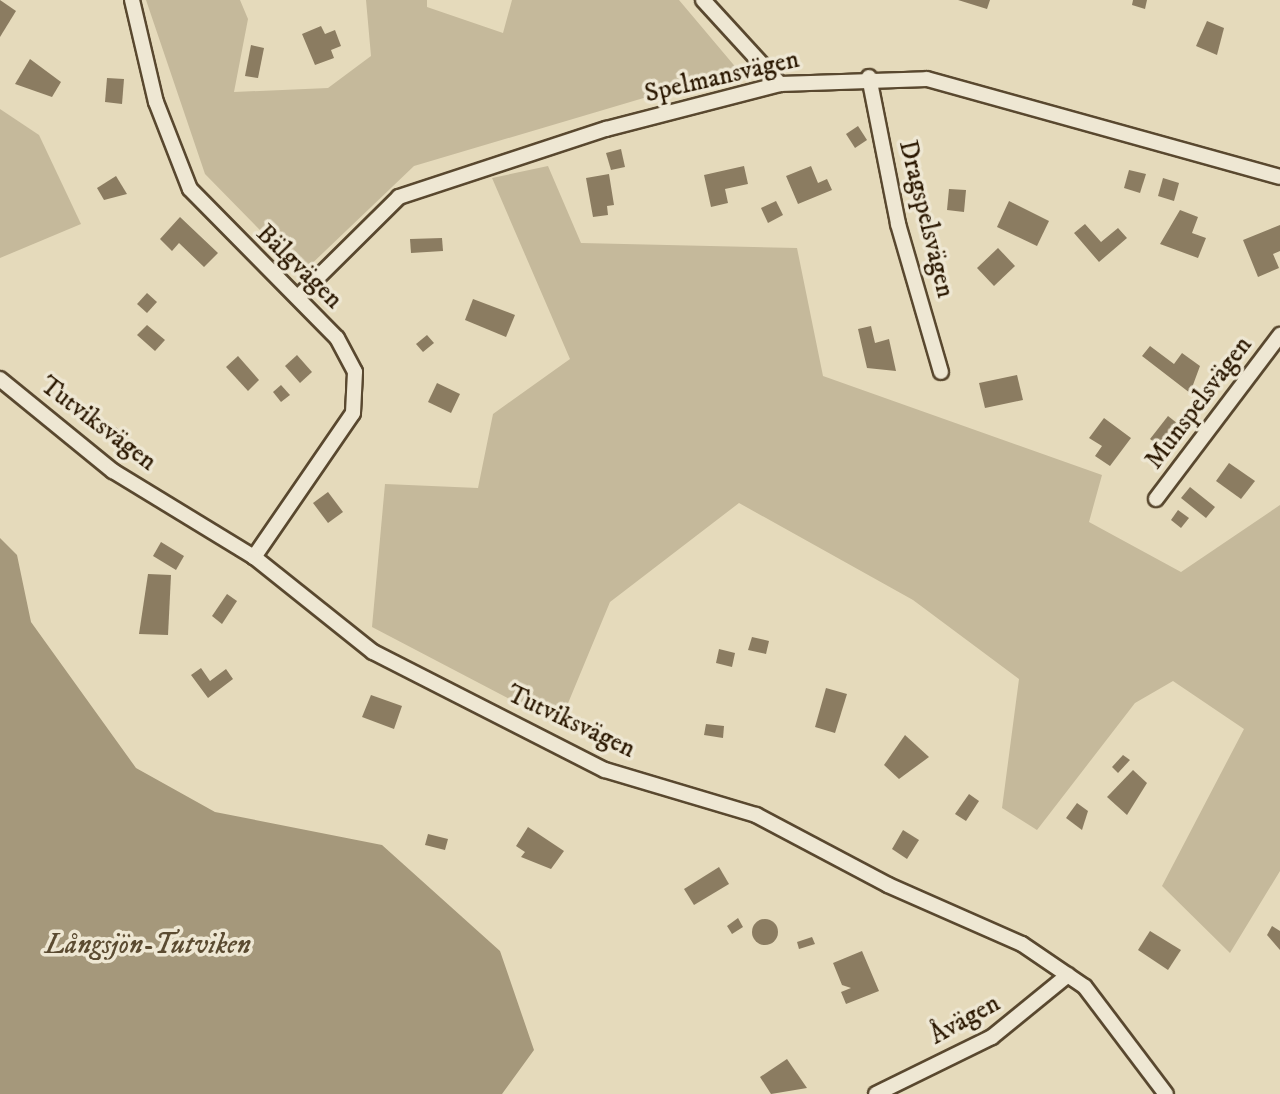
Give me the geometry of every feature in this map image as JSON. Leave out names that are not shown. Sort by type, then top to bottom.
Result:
[{"type":"street","name":"Bälgvägen","points":[[132,0],[179,169],[242,248],[298,297],[337,338],[355,372],[354,413],[254,557]]},
{"type":"street","points":[[703,0],[780,84]]},
{"type":"street","name":"Spelmansvägen","points":[[298,297],[399,197],[419,188],[780,84],[869,77],[927,79],[1280,177]]},
{"type":"street","name":"Dragspelsvägen","points":[[869,77],[898,224],[942,372]]},
{"type":"street","name":"Munspelsvägen","points":[[1156,499],[1280,335]]},
{"type":"street","name":"Tutviksvägen","points":[[0,380],[113,471],[254,557],[373,652],[605,769],[756,815],[888,885],[1022,944],[1085,987],[1166,1094]]},
{"type":"street","name":"Åvägen","points":[[876,1094],[992,1037],[1068,975]]},
{"type":"shaded area","points":[[146,0],[240,0],[248,19],[234,92],[328,88],[371,56],[366,0],[427,0],[427,7],[503,33],[512,0],[679,0],[738,70],[414,166],[302,273],[205,174]]},
{"type":"shaded area","points":[[0,109],[39,135],[81,224],[0,258]]},
{"type":"shaded area","points":[[548,166],[581,243],[797,248],[823,376],[1102,475],[1089,522],[1181,572],[1280,505],[1280,871],[1230,953],[1162,886],[1244,729],[1173,681],[1135,703],[1037,830],[1002,808],[1019,679],[913,600],[739,503],[610,602],[559,725],[372,627],[385,484],[478,488],[493,414],[570,359],[492,178]]},
{"type":"water","name":"Långsjön-Tutviken","points":[[0,538],[17,555],[31,622],[136,768],[215,812],[382,845],[500,951],[534,1050],[502,1094],[0,1094]]},
{"type":"building","points":[[0,0],[16,11],[0,37]]},
{"type":"building","points":[[958,0],[990,0],[987,9]]},
{"type":"building","points":[[1133,0],[1147,0],[1145,9],[1132,5]]},
{"type":"building","points":[[1207,21],[1224,28],[1217,55],[1196,46]]},
{"type":"building","points":[[321,26],[325,34],[335,30],[341,46],[331,50],[334,58],[315,65],[302,34]]},
{"type":"building","points":[[251,45],[264,48],[258,78],[245,76]]},
{"type":"building","points":[[30,59],[61,82],[52,97],[15,84]]},
{"type":"building","points":[[107,78],[124,79],[122,104],[105,102]]},
{"type":"building","points":[[858,126],[867,140],[855,148],[846,134]]},
{"type":"building","points":[[621,149],[625,167],[611,170],[606,153]]},
{"type":"building","points":[[744,166],[748,184],[725,189],[728,203],[711,207],[704,175]]},
{"type":"building","points":[[811,166],[818,183],[827,179],[832,190],[798,204],[786,176]]},
{"type":"building","points":[[1129,170],[1146,174],[1140,193],[1124,188]]},
{"type":"building","points":[[609,174],[614,205],[607,206],[608,215],[593,217],[586,178]]},
{"type":"building","points":[[116,176],[127,194],[104,200],[97,188]]},
{"type":"building","points":[[1163,178],[1179,183],[1174,201],[1158,196]]},
{"type":"building","points":[[949,189],[966,190],[964,212],[947,210]]},
{"type":"building","points":[[776,201],[783,215],[768,223],[761,208]]},
{"type":"building","points":[[1009,201],[1049,221],[1037,246],[997,227]]},
{"type":"building","points":[[1180,210],[1198,217],[1192,233],[1206,238],[1198,258],[1160,244]]},
{"type":"building","points":[[180,217],[218,253],[204,267],[179,243],[172,251],[160,239]]},
{"type":"building","points":[[1085,224],[1101,242],[1118,228],[1127,238],[1099,262],[1074,233]]},
{"type":"building","points":[[1280,225],[1280,251],[1273,254],[1279,268],[1258,277],[1243,240]]},
{"type":"building","points":[[442,238],[443,251],[411,253],[410,239]]},
{"type":"building","points":[[998,248],[1015,266],[994,286],[977,268]]},
{"type":"building","points":[[147,293],[157,302],[147,313],[137,304]]},
{"type":"building","points":[[473,299],[515,315],[506,337],[465,320]]},
{"type":"building","points":[[147,325],[165,340],[155,351],[137,335]]},
{"type":"building","points":[[871,326],[875,343],[889,339],[896,371],[867,368],[858,329]]},
{"type":"building","points":[[427,335],[434,343],[423,352],[416,344]]},
{"type":"building","points":[[1150,346],[1174,364],[1182,353],[1200,366],[1190,393],[1142,356]]},
{"type":"building","points":[[297,355],[312,372],[300,383],[285,366]]},
{"type":"building","points":[[238,356],[259,380],[248,391],[226,367]]},
{"type":"building","points":[[1017,375],[1023,400],[985,408],[979,383]]},
{"type":"building","points":[[437,383],[460,394],[451,413],[428,402]]},
{"type":"building","points":[[281,385],[290,395],[281,402],[273,392]]},
{"type":"building","points":[[1168,416],[1182,427],[1165,450],[1150,439]]},
{"type":"building","points":[[1104,418],[1131,438],[1110,466],[1095,456],[1102,446],[1089,438]]},
{"type":"building","points":[[116,427],[134,443],[124,454],[106,439]]},
{"type":"building","points":[[1229,463],[1255,481],[1241,499],[1216,481]]},
{"type":"building","points":[[1190,487],[1215,507],[1206,518],[1181,498]]},
{"type":"building","points":[[328,492],[343,512],[328,523],[313,503]]},
{"type":"building","points":[[1178,510],[1189,518],[1181,528],[1171,520]]},
{"type":"building","points":[[161,542],[184,556],[176,570],[153,556]]},
{"type":"building","points":[[148,574],[171,575],[168,635],[139,634]]},
{"type":"building","points":[[227,594],[237,601],[222,624],[212,616]]},
{"type":"building","points":[[752,637],[769,641],[766,654],[748,650]]},
{"type":"building","points":[[719,649],[735,653],[732,667],[716,663]]},
{"type":"building","points":[[201,668],[210,681],[226,669],[233,679],[208,698],[191,675]]},
{"type":"building","points":[[826,688],[847,694],[835,733],[815,727]]},
{"type":"building","points":[[371,695],[402,706],[394,729],[362,717]]},
{"type":"building","points":[[706,724],[724,726],[723,738],[704,735]]},
{"type":"building","points":[[905,735],[929,757],[899,779],[884,765]]},
{"type":"building","points":[[1123,755],[1130,760],[1118,773],[1112,767]]},
{"type":"building","points":[[1133,770],[1147,783],[1127,815],[1107,797]]},
{"type":"building","points":[[969,794],[979,801],[966,821],[955,814]]},
{"type":"building","points":[[1077,803],[1088,811],[1082,830],[1066,818]]},
{"type":"building","points":[[528,827],[564,851],[551,869],[521,857],[525,852],[516,846]]},
{"type":"building","points":[[903,830],[919,840],[907,859],[892,849]]},
{"type":"building","points":[[428,834],[448,839],[445,850],[425,845]]},
{"type":"building","points":[[719,867],[729,884],[694,905],[684,889]]},
{"type":"building","points":[[738,918],[743,927],[732,934],[727,926]]},
{"type":"building","points":[[765,919],[774,923],[778,932],[774,941],[765,945],[756,941],[752,932],[756,923]]},
{"type":"building","points":[[1272,926],[1280,931],[1280,950],[1267,935]]},
{"type":"building","points":[[1150,931],[1181,950],[1168,970],[1138,950]]},
{"type":"building","points":[[812,937],[815,944],[799,949],[797,942]]},
{"type":"building","points":[[862,951],[879,991],[846,1004],[841,992],[851,988],[842,985],[833,963]]},
{"type":"building","points":[[787,1059],[807,1088],[771,1094],[760,1077]]}]
